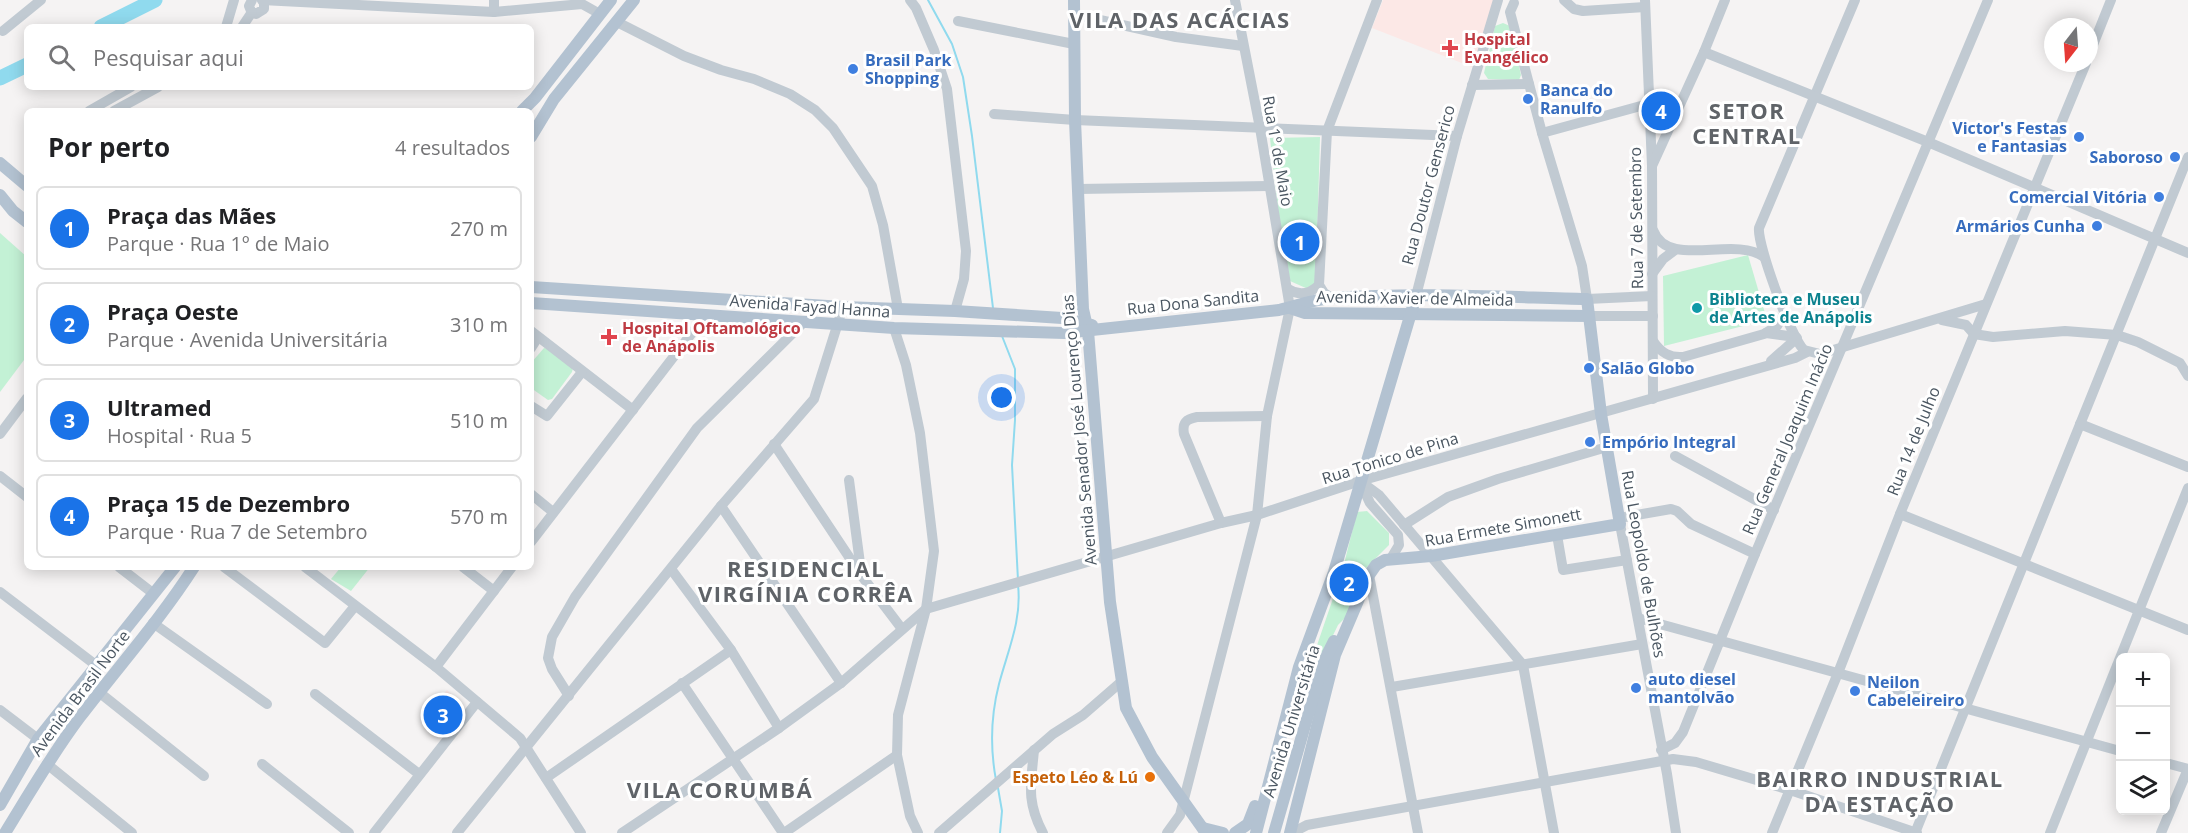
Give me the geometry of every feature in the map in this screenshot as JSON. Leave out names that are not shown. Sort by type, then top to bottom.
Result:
[{"type":"main road","points":[[529,108],[611,0]]},
{"type":"main road","points":[[534,122],[634,0]]},
{"type":"main road","name":"Avenida Senador José Lourenço Dias","points":[[1074,0],[1075,120],[1083,309],[1091,327],[1110,602],[1121,682],[1126,708],[1152,756],[1204,830]]},
{"type":"main road","points":[[525,108],[535,98]]},
{"type":"main road","points":[[534,131],[554,99]]},
{"type":"main road","points":[[0,163],[24,179]]},
{"type":"main road","points":[[0,195],[13,211],[24,220]]},
{"type":"main road","name":"Avenida Fayad Hanna","points":[[534,287],[1062,318],[1091,327]]},
{"type":"main road","points":[[635,310],[636,294]]},
{"type":"main road","name":"Avenida Xavier de Almeida","points":[[1290,308],[1304,302],[1332,298],[1416,296],[1587,299]]},
{"type":"main road","name":"Rua Doutor Genserico","points":[[1360,481],[1416,296]]},
{"type":"main road","name":"Rua Leopoldo de Bulhões","points":[[1587,299],[1601,414],[1620,521]]},
{"type":"main road","name":"Avenida Fayad Hanna","points":[[534,303],[894,328],[1007,332],[1091,327]]},
{"type":"main road","name":"Avenida Xavier de Almeida","points":[[1290,308],[1305,314],[1589,316]]},
{"type":"main road","name":"Rua Dona Sandita","points":[[1091,327],[1290,308]]},
{"type":"main road","name":"Avenida Universitária","points":[[1256,833],[1291,697],[1311,630],[1334,572],[1360,481]]},
{"type":"main road","name":"Rua Ermete Simonett","points":[[1390,560],[1431,556],[1557,535],[1620,521]]},
{"type":"main road","points":[[1369,575],[1376,565],[1390,560]]},
{"type":"main road","name":"Avenida Brasil Norte","points":[[0,805],[38,739],[173,570]]},
{"type":"main road","name":"Avenida Brasil Norte","points":[[5,833],[47,764],[80,716],[193,570]]},
{"type":"main road","name":"Avenida Universitária","points":[[1291,833],[1335,655],[1369,575]]},
{"type":"main road","name":"Avenida Universitária","points":[[1274,833],[1323,663],[1330,647],[1348,624]]},
{"type":"main road","name":"Avenida Universitária","points":[[1263,833],[1306,671],[1311,630]]},
{"type":"main road","points":[[1235,833],[1244,828],[1252,816],[1276,731],[1291,697]]},
{"type":"main road","points":[[1204,830],[1223,833]]},
{"type":"street","points":[[3,31],[41,0]]},
{"type":"street","points":[[227,24],[234,0]]},
{"type":"street","points":[[252,0],[249,6],[252,12]]},
{"type":"street","points":[[252,12],[262,11],[264,5],[262,0],[494,12],[582,2],[600,14]]},
{"type":"street","points":[[494,0],[494,12]]},
{"type":"street","points":[[910,0],[916,8],[934,50],[947,89],[966,251],[964,279],[955,311]]},
{"type":"street","name":"Rua 1º de Maio","points":[[1167,833],[1180,815],[1257,515],[1268,416],[1290,308],[1260,128],[1235,0]]},
{"type":"street","points":[[1332,298],[1324,293],[1319,285],[1327,131],[1377,0]]},
{"type":"street","name":"Rua Doutor Genserico","points":[[1416,296],[1457,136],[1498,0]]},
{"type":"street","points":[[1564,0],[1574,9],[1583,11],[1645,3]]},
{"type":"street","points":[[1652,166],[1725,0]]},
{"type":"street","points":[[1807,352],[1800,347],[1785,312],[1764,257],[1759,228],[1855,0]]},
{"type":"street","name":"Rua General Joaquim Inácio","points":[[1662,755],[1681,736],[1988,0]]},
{"type":"street","points":[[2098,32],[2111,0]]},
{"type":"street","points":[[1516,1],[1510,12],[1542,133],[1582,266],[1587,299]]},
{"type":"street","name":"Rua 7 de Setembro","points":[[1645,3],[1652,166],[1653,399]]},
{"type":"street","points":[[244,24],[252,12]]},
{"type":"street","points":[[1073,14],[1193,40],[1244,46]]},
{"type":"street","points":[[1493,15],[1502,14],[1512,20]]},
{"type":"street","points":[[958,21],[1074,44]]},
{"type":"street","points":[[616,22],[684,56],[754,79],[789,94],[815,110],[827,122],[854,156],[872,186],[883,225],[898,309]]},
{"type":"street","points":[[1704,52],[1928,142],[2188,253]]},
{"type":"street","name":"Rua 14 de Julho","points":[[1772,833],[1900,514],[2082,72]]},
{"type":"street","points":[[1472,85],[1529,84]]},
{"type":"street","points":[[94,108],[126,90]]},
{"type":"street","points":[[120,108],[152,90]]},
{"type":"street","points":[[1542,133],[1648,104]]},
{"type":"street","points":[[994,114],[1075,120],[1457,136]]},
{"type":"street","points":[[1291,833],[1303,825],[1544,782],[1662,755],[1696,762],[1790,790],[1916,833],[2188,157]]},
{"type":"street","points":[[1078,189],[1269,186]]},
{"type":"street","points":[[1651,223],[1653,233],[1659,242],[1675,250],[1743,249],[1754,251],[1764,257]]},
{"type":"street","points":[[1652,274],[1663,259],[1675,250]]},
{"type":"street","points":[[1288,289],[1305,294],[1313,291],[1319,285]]},
{"type":"street","name":"Avenida Xavier de Almeida","points":[[1587,299],[1652,296]]},
{"type":"street","points":[[1842,346],[1986,304]]},
{"type":"street","points":[[457,833],[721,506],[814,399],[843,306]]},
{"type":"street","points":[[1653,341],[1664,353],[1673,357],[1683,357],[1764,334],[1778,326],[1785,312]]},
{"type":"street","points":[[534,538],[705,316]]},
{"type":"street","name":"Avenida Xavier de Almeida","points":[[1589,316],[1653,316]]},
{"type":"street","points":[[1936,319],[1958,322],[1966,325],[1974,334],[1993,337],[2065,331],[2118,335],[2138,342],[2180,363],[2188,376]]},
{"type":"street","points":[[569,696],[552,669],[548,658],[552,637],[575,597],[697,428],[804,322]]},
{"type":"street","points":[[894,328],[906,365],[924,457],[934,551],[926,609],[898,715],[897,755],[910,816],[918,833]]},
{"type":"street","points":[[535,334],[633,410]]},
{"type":"street","points":[[1764,334],[1796,338]]},
{"type":"street","name":"Rua Tonico de Pina","points":[[1763,366],[1784,352],[1796,338]]},
{"type":"street","name":"Rua Tonico de Pina","points":[[926,609],[1221,523],[1257,515],[1360,481],[1653,399],[1795,358],[1807,352],[1820,354],[1842,346]]},
{"type":"street","points":[[534,408],[547,416],[582,372]]},
{"type":"street","points":[[0,434],[24,402]]},
{"type":"street","points":[[1221,523],[1184,434],[1184,422],[1197,417],[1268,416]]},
{"type":"street","points":[[2080,424],[2188,467]]},
{"type":"street","points":[[774,444],[861,575],[902,629]]},
{"type":"street","points":[[1404,525],[1448,497],[1498,479],[1607,447]]},
{"type":"street","points":[[1675,456],[1774,510]]},
{"type":"street","points":[[0,476],[24,495]]},
{"type":"street","points":[[849,480],[861,575]]},
{"type":"street","points":[[1360,481],[1379,495],[1523,665],[1554,833]]},
{"type":"street","points":[[1360,481],[1371,503],[1398,535],[1399,545],[1390,560]]},
{"type":"street","points":[[2050,833],[2188,488]]},
{"type":"street","points":[[534,496],[554,512]]},
{"type":"street","points":[[721,506],[841,683]]},
{"type":"street","name":"Rua Ermete Simonett","points":[[1620,521],[1671,509],[1677,511],[1691,524],[1755,554]]},
{"type":"street","points":[[1900,514],[2188,630]]},
{"type":"street","name":"Rua Leopoldo de Bulhões","points":[[1620,521],[1676,833]]},
{"type":"street","points":[[1557,535],[1563,570],[1627,560]]},
{"type":"street","points":[[671,569],[731,650],[779,728]]},
{"type":"street","points":[[123,570],[154,594]]},
{"type":"street","points":[[228,570],[325,643],[355,606]]},
{"type":"street","points":[[309,570],[436,667],[520,738],[582,833]]},
{"type":"street","points":[[467,570],[494,591]]},
{"type":"street","points":[[436,667],[511,570]]},
{"type":"street","points":[[1369,575],[1418,833]]},
{"type":"street","points":[[0,592],[97,666]]},
{"type":"street","points":[[622,833],[779,728],[841,683],[926,609]]},
{"type":"street","points":[[1638,618],[2116,750]]},
{"type":"street","points":[[153,623],[267,704]]},
{"type":"street","points":[[1392,687],[1642,644]]},
{"type":"street","points":[[546,778],[731,650]]},
{"type":"street","points":[[939,833],[1053,734],[1083,715],[1121,682]]},
{"type":"street","points":[[682,683],[783,833],[897,755]]},
{"type":"street","points":[[100,693],[204,777]]},
{"type":"street","points":[[315,694],[419,774]]},
{"type":"street","points":[[374,833],[477,702]]},
{"type":"street","points":[[0,710],[38,739]]},
{"type":"street","points":[[1035,750],[1030,796],[1035,817],[1043,833]]},
{"type":"street","points":[[47,764],[132,833]]},
{"type":"street","points":[[262,764],[349,833]]},
{"type":"street","points":[[2161,833],[2188,769],[2170,764]]},
{"type":"shaded area","name":"Hospital Evangélico","points":[[1383,0],[1494,0],[1472,67],[1372,28]]},
{"type":"shaded area","points":[[447,690],[463,706],[443,734],[424,720]]},
{"type":"green space","points":[[1503,23],[1510,26],[1521,75],[1519,80],[1488,79],[1484,73],[1495,26]]},
{"type":"green space","points":[[1654,93],[1675,95],[1662,129],[1657,133],[1652,127]]},
{"type":"green space","points":[[1320,137],[1316,277],[1315,284],[1308,289],[1290,281],[1278,210],[1270,138]]},
{"type":"green space","points":[[0,233],[24,254],[24,360],[0,392]]},
{"type":"green space","points":[[1748,255],[1767,320],[1664,346],[1663,276]]},
{"type":"green space","points":[[544,348],[549,349],[573,368],[552,399],[548,400],[534,390],[534,360]]},
{"type":"green space","points":[[1367,511],[1389,533],[1389,545],[1364,570],[1346,617],[1338,625],[1321,660],[1314,667],[1313,657],[1342,572],[1357,512]]},
{"type":"green space","points":[[338,570],[368,570],[351,591],[331,579]]},
{"type":"waterway","points":[[107,24],[155,0]]},
{"type":"waterway","points":[[928,0],[952,44],[963,77],[993,308]]},
{"type":"waterway","points":[[0,78],[24,66]]},
{"type":"waterway","points":[[1002,336],[1015,369],[1012,465],[1018,580]]},
{"type":"waterway","points":[[996,780],[993,720],[996,696],[1016,623],[1018,585]]},
{"type":"waterway","points":[[998,788],[1002,811],[1000,833]]},
{"type":"place","name":"Hospital Evangélico","points":[[1450,48]]},
{"type":"place","name":"Brasil Park Shopping","points":[[853,69]]},
{"type":"place","name":"Banca do Ranulfo","points":[[1528,99]]},
{"type":"place","name":"Praça 15 de Dezembro","points":[[1661,111]]},
{"type":"place","name":"Victor's Festas e Fantasias","points":[[2079,137]]},
{"type":"place","name":"Saboroso","points":[[2175,157]]},
{"type":"place","name":"Comercial Vitória","points":[[2159,197]]},
{"type":"place","name":"Armários Cunha","points":[[2097,226]]},
{"type":"place","name":"Praça das Mães","points":[[1300,242]]},
{"type":"place","name":"Biblioteca e Museu de Artes de Anápolis","points":[[1697,308]]},
{"type":"place","name":"Hospital Oftamológico de Anápolis","points":[[609,337]]},
{"type":"place","name":"Salão Globo","points":[[1589,368]]},
{"type":"place","name":"Empório Integral","points":[[1590,442]]},
{"type":"place","name":"Praça Oeste","points":[[1349,583]]},
{"type":"place","name":"auto diesel mantolvão","points":[[1636,688]]},
{"type":"place","name":"Neilon Cabeleireiro","points":[[1855,691]]},
{"type":"place","name":"Ultramed","points":[[443,715]]},
{"type":"place","name":"Espeto Léo & Lú","points":[[1150,777]]},
{"type":"district","name":"VILA DAS ACÁCIAS","points":[[1180,19]]},
{"type":"district","name":"SETOR CENTRAL","points":[[1747,122]]},
{"type":"district","name":"RESIDENCIAL VIRGÍNIA CORRÊA","points":[[806,580]]},
{"type":"district","name":"VILA CORUMBÁ","points":[[720,789]]},
{"type":"district","name":"BAIRRO INDUSTRIAL DA ESTAÇÃO","points":[[1880,790]]}]
